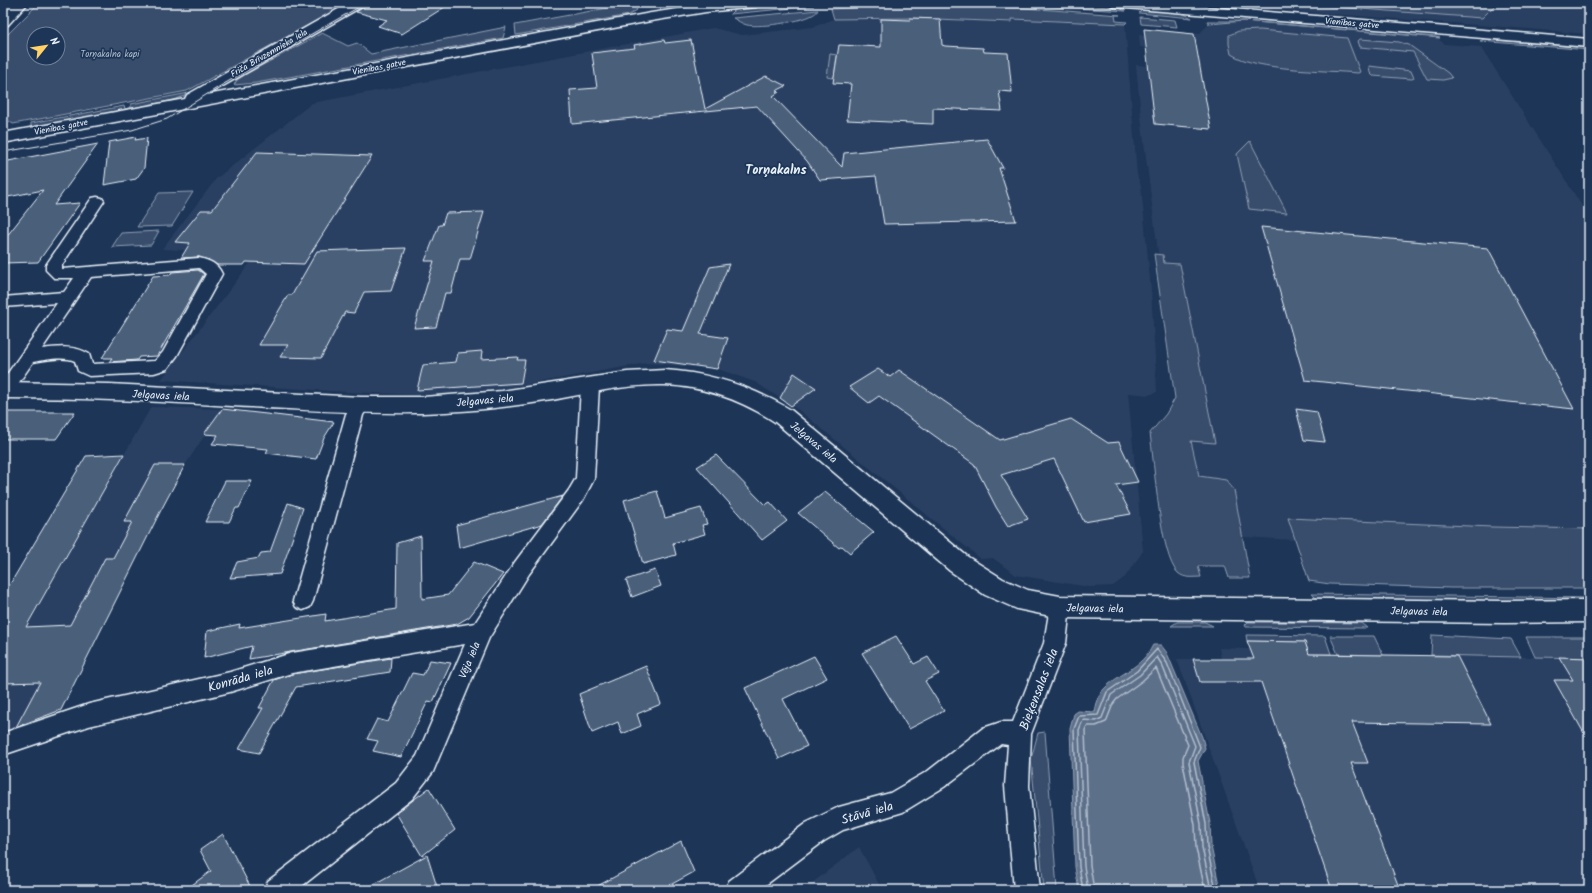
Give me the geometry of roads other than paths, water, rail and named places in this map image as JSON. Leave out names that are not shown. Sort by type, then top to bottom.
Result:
[{"type":"street","name":"Friča Brīvzemnieka iela","points":[[181,105],[358,3]]},
{"type":"street","name":"Vienības gatve","points":[[3,138],[651,17],[706,8],[756,3]]},
{"type":"street","name":"Vienības gatve","points":[[1114,3],[1589,43]]},
{"type":"street","points":[[3,6],[20,4]]},
{"type":"street","points":[[3,22],[20,4]]},
{"type":"street","points":[[29,356],[72,353],[80,355],[83,358],[84,367],[89,370],[154,368],[161,365],[170,356],[214,274],[212,269],[207,265],[199,263],[59,274],[54,270],[54,265],[97,201]]},
{"type":"street","points":[[4,390],[86,272]]},
{"type":"street","points":[[3,302],[68,297]]},
{"type":"street","name":"Jelgavas iela","points":[[4,390],[90,391],[408,405],[477,402],[648,378],[682,379],[712,385],[759,400],[783,416],[959,564],[994,587],[1026,600],[1060,607],[1504,612],[1589,611]]},
{"type":"street","name":"Vēja iela","points":[[277,890],[404,791],[417,777],[425,764],[481,632],[522,568],[576,495],[585,479],[590,386]]},
{"type":"street","points":[[303,601],[355,414],[361,404]]},
{"type":"street","name":"Bieķensalas iela","points":[[1027,890],[1017,786],[1020,734],[1055,643],[1060,607]]},
{"type":"street","name":"Konrāda iela","points":[[3,744],[89,715],[230,682],[292,663],[481,632]]},
{"type":"street","name":"Stāvā iela","points":[[738,890],[815,832],[839,819],[896,804],[936,779],[990,736],[1001,733],[1020,734]]},
{"type":"water","points":[[1153,645],[1161,645],[1167,653],[1202,737],[1205,748],[1198,761],[1210,823],[1211,846],[1220,890],[1079,890],[1075,867],[1070,729],[1074,714],[1078,711],[1095,712],[1102,691],[1110,683],[1143,660]]},
{"type":"tram line","points":[[3,152],[132,130],[167,119],[222,85],[366,3]]},
{"type":"district","name":"Torņakalns","points":[[776,169]]},
{"type":"park label","name":"Torņakalna kapi","points":[[110,54]]}]
